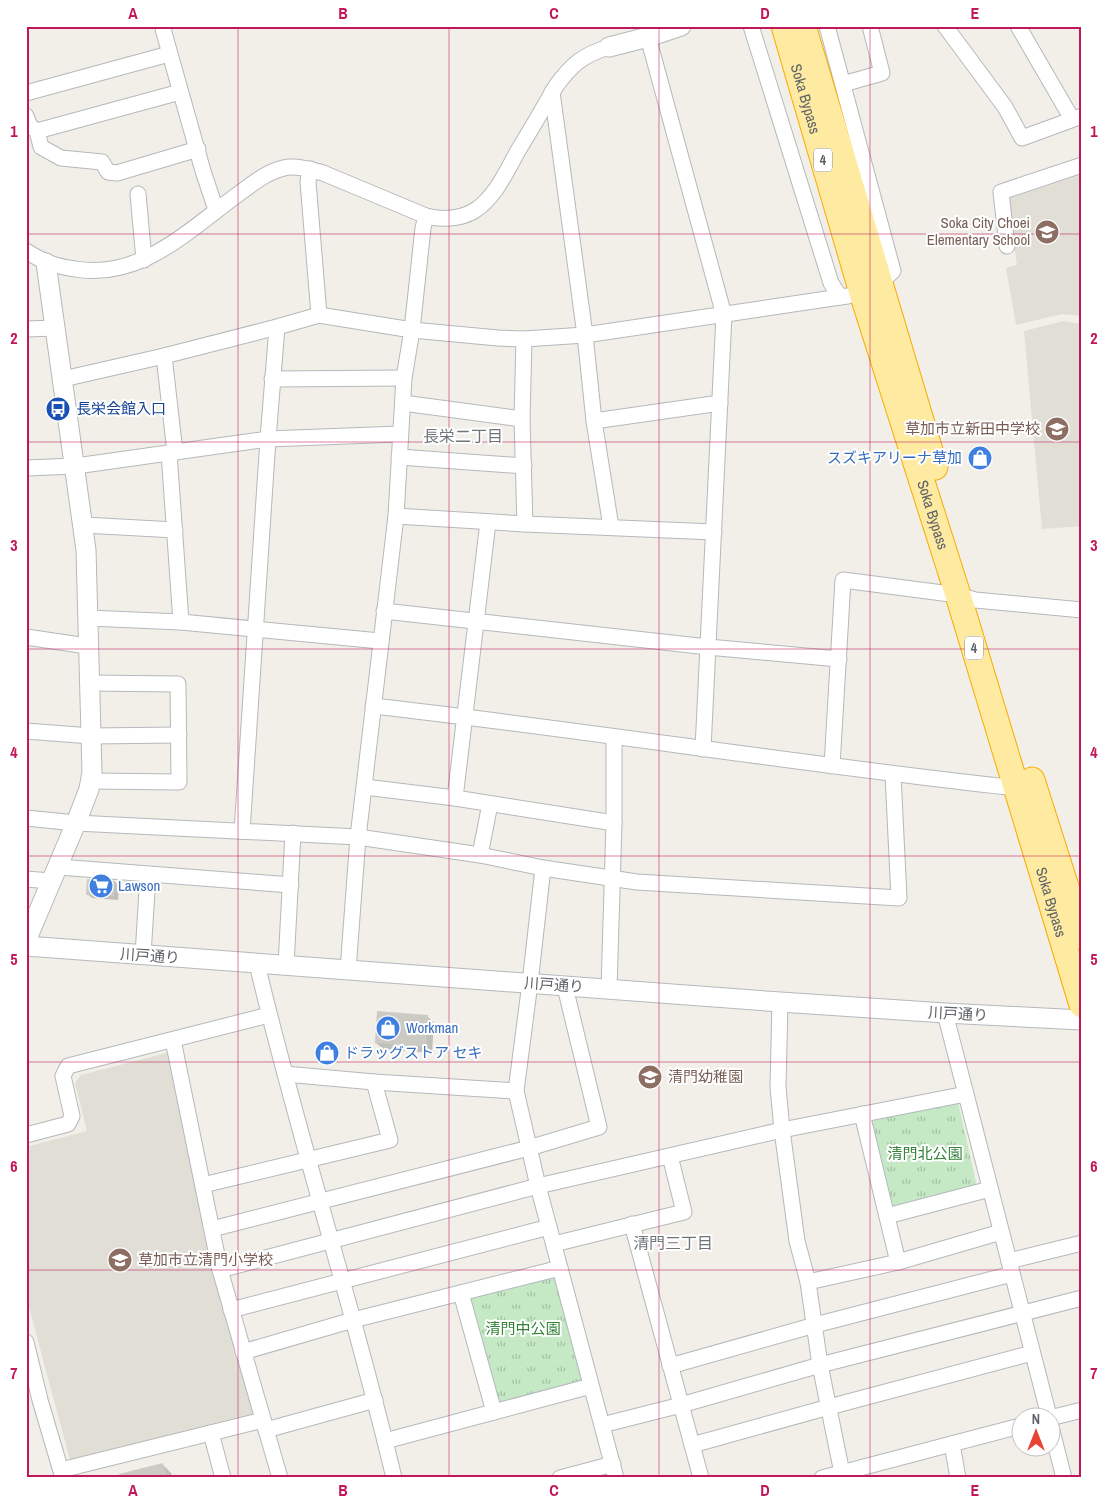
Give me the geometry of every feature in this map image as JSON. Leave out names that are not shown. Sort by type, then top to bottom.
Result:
[{"type":"highway","name":"Soka Bypass","points":[[784,26],[860,291],[1082,937]]},
{"type":"highway","name":"Soka Bypass","points":[[803,26],[860,291]]},
{"type":"highway","name":"Soka Bypass","points":[[967,598],[1017,788],[1082,1005]]},
{"type":"street","points":[[26,251],[46,263],[87,271],[104,271],[128,267],[144,260],[198,226],[216,210],[264,176],[276,170],[289,167],[310,169],[426,216],[444,219],[461,217],[485,203],[500,183],[552,92],[572,66],[590,53],[681,26]]},
{"type":"street","points":[[751,26],[831,282],[860,291]]},
{"type":"street","points":[[63,379],[164,356],[319,315],[412,330],[524,339],[585,335],[724,315],[860,291],[893,271],[827,26]]},
{"type":"street","points":[[843,84],[882,73],[870,26]]},
{"type":"street","points":[[945,26],[1005,107],[1022,138],[1077,118],[1018,26]]},
{"type":"street","points":[[163,29],[216,210]]},
{"type":"street","points":[[648,37],[724,315],[703,749]]},
{"type":"street","points":[[26,93],[170,54]]},
{"type":"street","points":[[180,92],[30,125],[41,147],[61,158],[102,162],[108,172],[117,173],[198,149]]},
{"type":"street","points":[[552,92],[585,335],[594,421],[611,527]]},
{"type":"street","points":[[1007,246],[1001,192],[1082,165]]},
{"type":"street","points":[[310,169],[308,182],[319,315]]},
{"type":"street","points":[[138,194],[144,260]]},
{"type":"street","points":[[348,970],[358,837],[396,516],[404,378],[412,330],[422,228],[426,216]]},
{"type":"street","points":[[26,941],[76,823],[91,781],[88,683],[88,576],[84,525],[46,263]]},
{"type":"street","points":[[242,831],[277,327]]},
{"type":"street","points":[[26,329],[56,328]]},
{"type":"street","points":[[524,339],[522,419],[525,524]]},
{"type":"street","points":[[164,356],[172,453],[181,622]]},
{"type":"street","points":[[272,379],[404,378]]},
{"type":"street","points":[[403,403],[522,419]]},
{"type":"street","points":[[594,421],[720,404]]},
{"type":"street","points":[[26,468],[76,466],[268,439],[400,434]]},
{"type":"street","points":[[399,457],[524,466]]},
{"type":"street","points":[[396,516],[525,524],[714,532]]},
{"type":"street","points":[[455,798],[488,522]]},
{"type":"street","points":[[84,525],[175,530]]},
{"type":"street","points":[[832,766],[843,580],[967,598],[1082,610]]},
{"type":"street","points":[[384,611],[708,647],[839,659]]},
{"type":"street","points":[[88,618],[181,622],[380,641]]},
{"type":"street","points":[[26,637],[88,646]]},
{"type":"street","points":[[88,683],[178,684],[179,782],[91,781]]},
{"type":"street","points":[[374,706],[466,716],[893,775],[1017,788]]},
{"type":"street","points":[[26,731],[91,736],[178,735]]},
{"type":"street","points":[[609,989],[614,822],[614,736]]},
{"type":"street","points":[[26,818],[76,823],[358,837],[480,855],[543,868],[637,882],[898,898],[893,775]]},
{"type":"street","points":[[365,788],[455,798],[614,822]]},
{"type":"street","points":[[480,855],[490,804]]},
{"type":"street","points":[[286,965],[293,833]]},
{"type":"street","points":[[543,868],[516,1090],[538,1186],[615,1471],[560,1478]]},
{"type":"street","points":[[26,879],[55,874],[148,875],[290,886]]},
{"type":"street","points":[[143,955],[148,875]]},
{"type":"street","name":"川戸通り","points":[[26,946],[945,1014],[1082,1020]]},
{"type":"street","points":[[257,964],[319,1201],[332,1241],[375,1400],[394,1478]]},
{"type":"street","points":[[212,1229],[529,1148],[599,1127],[565,987]]},
{"type":"street","points":[[780,1002],[778,1087],[782,1130],[798,1241],[808,1282],[820,1365],[842,1475]]},
{"type":"street","points":[[945,1014],[1047,1406]]},
{"type":"street","points":[[26,1135],[68,1124],[72,1116],[63,1076],[68,1066],[270,1015]]},
{"type":"street","points":[[173,1040],[220,1270],[280,1478]]},
{"type":"street","points":[[285,1074],[374,1082],[516,1090]]},
{"type":"street","points":[[203,1185],[390,1140],[374,1082]]},
{"type":"street","points":[[220,1270],[538,1186],[782,1130],[966,1094]]},
{"type":"street","points":[[862,1114],[898,1262]]},
{"type":"street","points":[[554,1244],[684,1212],[670,1156]]},
{"type":"street","points":[[886,1216],[990,1189]]},
{"type":"street","points":[[632,1224],[701,1478]]},
{"type":"street","points":[[231,1310],[549,1227]]},
{"type":"street","points":[[808,1282],[898,1262],[1001,1232]]},
{"type":"street","points":[[670,1366],[1010,1267],[1082,1243]]},
{"type":"street","points":[[243,1352],[353,1320],[560,1268]]},
{"type":"street","points":[[461,1293],[494,1412]]},
{"type":"street","points":[[602,1424],[681,1405],[820,1365],[1082,1298]]},
{"type":"street","points":[[26,1342],[33,1402],[62,1476],[211,1432],[265,1425],[375,1400]]},
{"type":"street","points":[[692,1445],[1032,1353]]},
{"type":"street","points":[[385,1441],[591,1386]]},
{"type":"street","points":[[1060,1415],[1082,1410]]},
{"type":"street","points":[[822,1478],[842,1475],[1010,1429]]},
{"type":"street","points":[[211,1432],[223,1478]]},
{"type":"street","points":[[952,1444],[958,1478]]},
{"type":"street","points":[[1058,1456],[1064,1478]]},
{"type":"shaded area","name":"Soka City Choei Elementary School","points":[[1082,174],[1082,316],[1062,314],[1016,325],[1006,268],[1017,265],[1007,199]]},
{"type":"shaded area","name":"草加市立新田中学校","points":[[1063,321],[1082,324],[1082,526],[1042,529],[1024,331]]},
{"type":"shaded area","name":"草加市立清門小学校","points":[[166,1053],[171,1057],[254,1410],[251,1416],[70,1460],[26,1296],[26,1147],[87,1131],[75,1083],[81,1075]]},
{"type":"green space","name":"清門北公園","points":[[958,1102],[977,1187],[892,1208],[872,1121]]},
{"type":"green space","name":"清門中公園","points":[[556,1273],[583,1380],[496,1405],[467,1297]]},
{"type":"building","points":[[87,879],[115,881],[114,896],[86,895]]},
{"type":"building","points":[[377,1011],[428,1015],[426,1047],[375,1043]]},
{"type":"building","points":[[163,1463],[167,1478],[120,1478],[119,1474]]},
{"type":"place","name":"Soka City Choei Elementary School","points":[[1047,232]]},
{"type":"place","name":"長栄会館入口","points":[[58,409]]},
{"type":"place","name":"草加市立新田中学校","points":[[1057,429]]},
{"type":"place","name":"スズキアリーナ草加","points":[[980,458]]},
{"type":"place","name":"Lawson","points":[[101,886]]},
{"type":"place","name":"Workman","points":[[388,1028]]},
{"type":"place","name":"ドラッグストア セキ","points":[[327,1053]]},
{"type":"place","name":"清門幼稚園","points":[[650,1077]]},
{"type":"place","name":"草加市立清門小学校","points":[[120,1260]]},
{"type":"district","name":"長栄二丁目","points":[[463,436]]},
{"type":"district","name":"清門三丁目","points":[[673,1243]]}]
